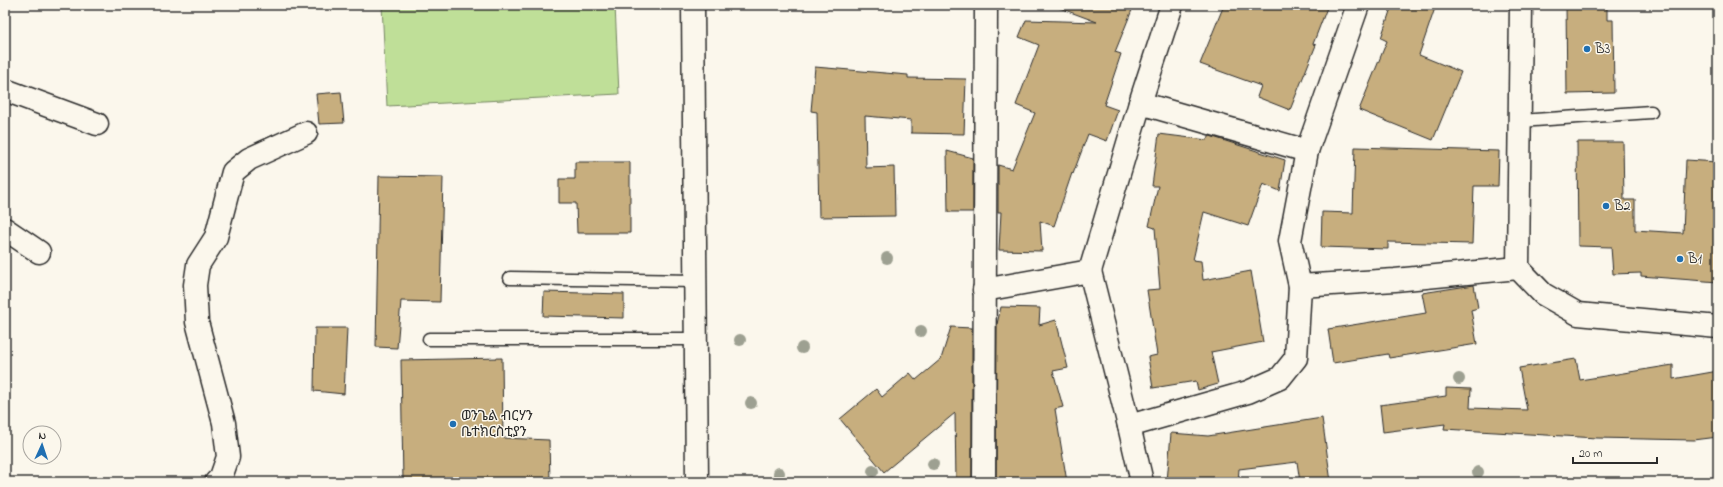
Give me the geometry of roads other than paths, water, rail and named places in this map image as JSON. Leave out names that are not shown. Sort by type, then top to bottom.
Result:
[{"type":"street","points":[[693,5],[697,482]]},
{"type":"street","points":[[984,482],[986,5]]},
{"type":"street","points":[[1142,482],[1090,271],[1140,103],[1172,5]]},
{"type":"street","points":[[1129,426],[1248,392],[1280,378],[1296,358],[1300,286],[1290,241],[1307,151],[1358,5]]},
{"type":"street","points":[[1522,5],[1518,268],[1543,294],[1578,314],[1718,327]]},
{"type":"street","points":[[5,90],[97,124]]},
{"type":"street","points":[[1140,103],[1307,151]]},
{"type":"street","points":[[216,482],[221,477],[228,457],[224,423],[197,322],[195,285],[198,265],[216,237],[233,172],[249,159],[306,133]]},
{"type":"street","points":[[5,229],[39,252]]},
{"type":"street","points":[[1300,286],[1395,280],[1518,268]]},
{"type":"street","points":[[984,290],[1090,271]]},
{"type":"lane","points":[[1520,121],[1651,112]]},
{"type":"lane","points":[[510,278],[695,280]]},
{"type":"lane","points":[[429,338],[695,340]]},
{"type":"place","name":"B3","points":[[1587,49]]},
{"type":"place","name":"B2","points":[[1606,206]]},
{"type":"place","name":"B1","points":[[1680,259]]},
{"type":"place","name":"ወንጌል ብርሃን ቤተክርስቲያን","points":[[453,424]]}]
